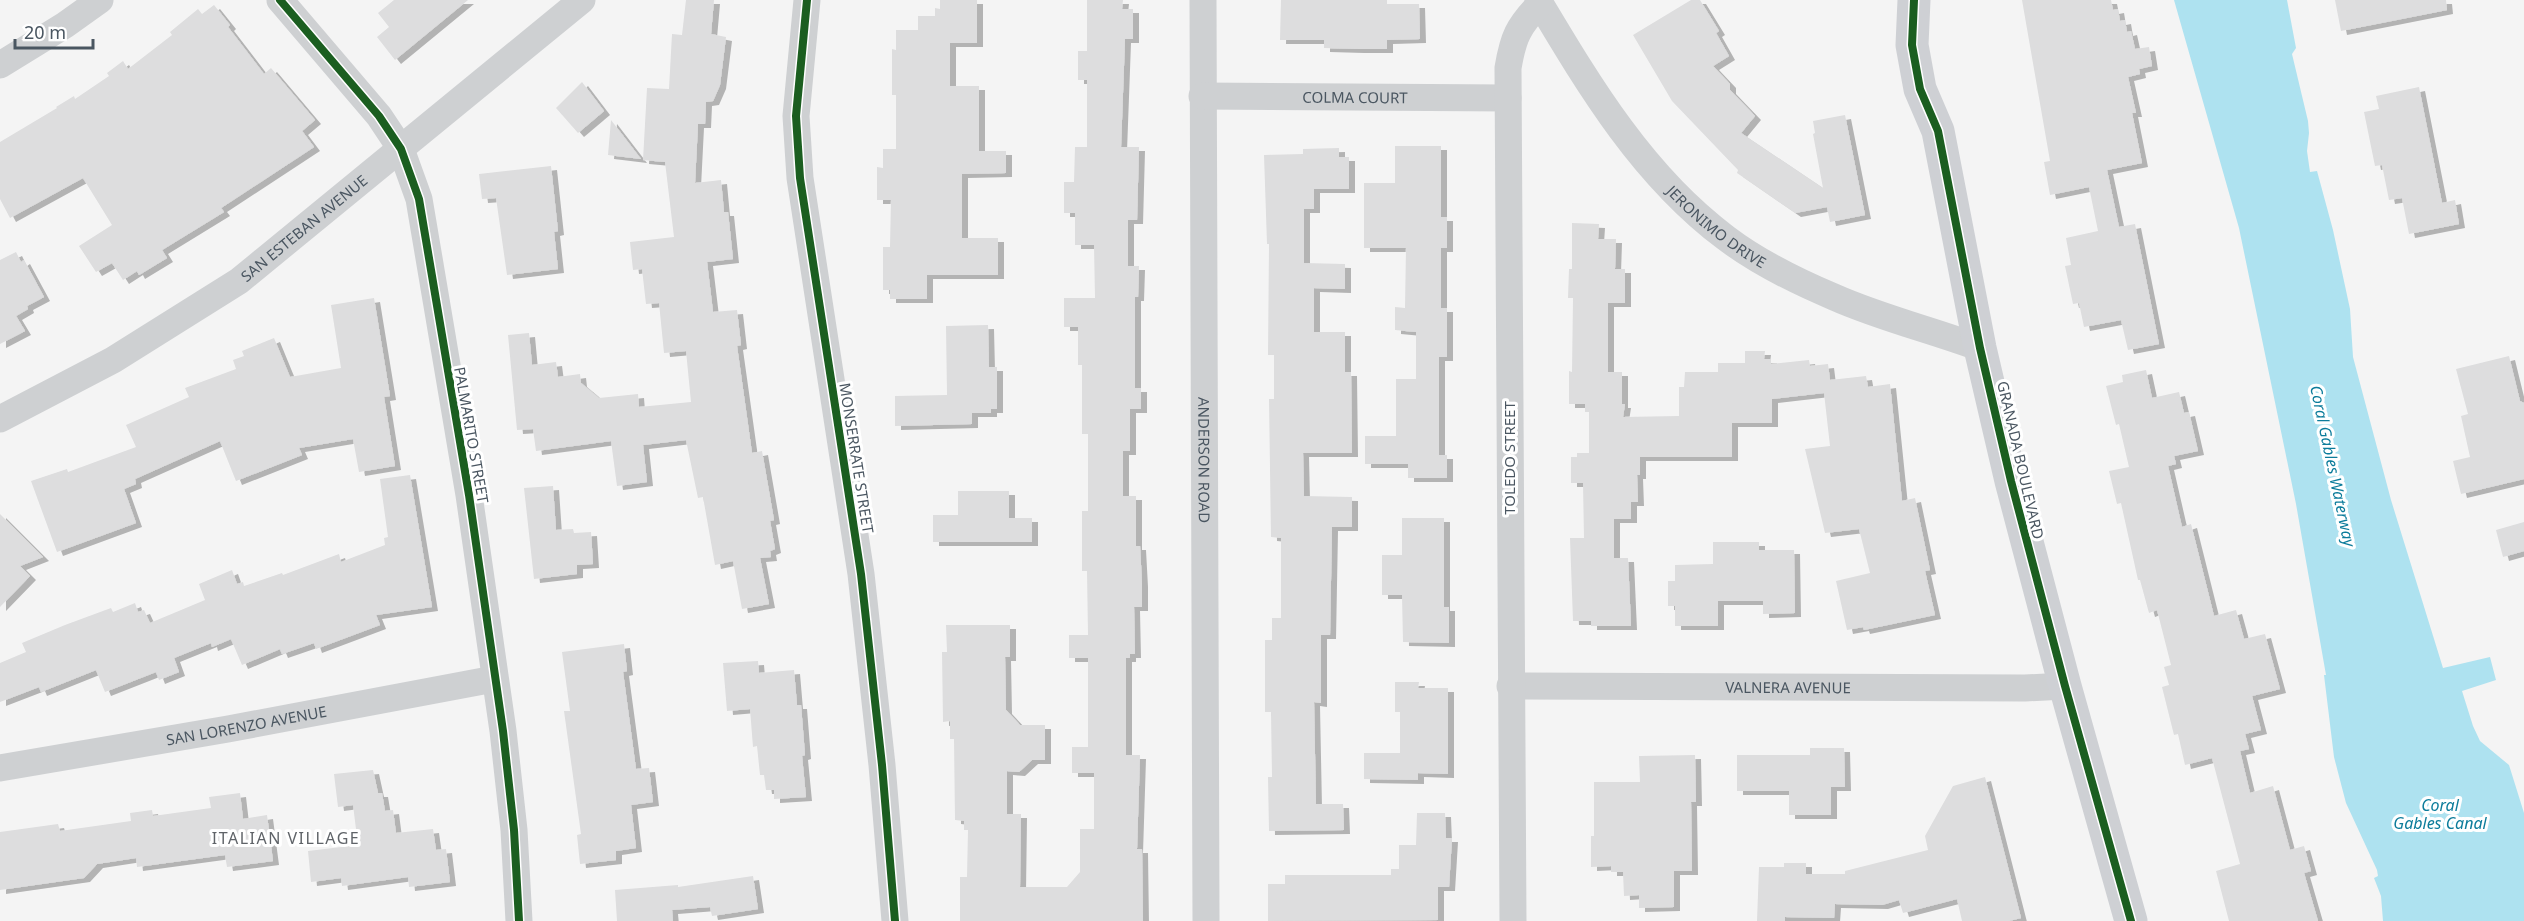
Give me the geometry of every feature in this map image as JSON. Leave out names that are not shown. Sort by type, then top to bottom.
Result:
[{"type":"street","points":[[0,65],[65,25],[100,0]]},
{"type":"street","name":"PALMARITO STREET","points":[[280,0],[379,116],[401,149],[419,199],[469,495],[512,807],[519,921]]},
{"type":"street","name":"SAN ESTEBAN AVENUE","points":[[0,419],[113,360],[239,281],[582,0]]},
{"type":"street","name":"MONSERRATE STREET","points":[[807,0],[796,116],[800,178],[861,574],[882,765],[895,921]]},
{"type":"street","name":"ANDERSON ROAD","points":[[1203,0],[1206,921]]},
{"type":"street","name":"GRANADA BOULEVARD","points":[[1915,0],[1933,43],[1940,84],[1938,131],[1980,348],[2011,481],[2065,686],[2131,921]]},
{"type":"street","name":"TOLEDO STREET","points":[[1513,921],[1508,68],[1512,45],[1523,22],[1539,2]]},
{"type":"street","name":"JERONIMO DRIVE","points":[[1539,2],[1601,103],[1632,144],[1690,208],[1726,238],[1783,274],[1834,297],[1980,348]]},
{"type":"street","name":"COLMA COURT","points":[[1202,96],[1508,98]]},
{"type":"street","name":"SAN LORENZO AVENUE","points":[[0,768],[228,729],[494,679]]},
{"type":"street","name":"VALNERA AVENUE","points":[[1510,686],[2025,688],[2065,686]]},
{"type":"water","name":"Coral Gables Canal","points":[[2174,0],[2287,0],[2296,48],[2292,54],[2308,121],[2307,151],[2310,172],[2317,171],[2333,230],[2350,309],[2353,357],[2391,500],[2443,668],[2490,657],[2496,680],[2462,691],[2480,741],[2509,765],[2524,813],[2524,921],[2383,921],[2381,896],[2374,878],[2378,876],[2377,870],[2346,803],[2334,757],[2324,675],[2326,675],[2296,504],[2239,228]]},
{"type":"building","points":[[394,0],[468,0],[395,60],[377,37],[389,27],[378,13]]},
{"type":"building","points":[[686,0],[714,0],[711,34],[726,37],[720,85],[713,101],[706,102],[705,124],[698,124],[695,183],[721,180],[724,212],[728,212],[733,259],[707,262],[713,312],[737,310],[741,345],[737,346],[752,453],[762,451],[774,520],[770,521],[775,549],[770,551],[771,557],[760,558],[769,604],[742,609],[733,561],[715,565],[703,497],[698,498],[686,440],[643,445],[647,482],[617,486],[611,441],[536,451],[533,429],[517,430],[508,335],[529,333],[532,365],[556,362],[558,377],[580,374],[581,383],[599,398],[638,394],[639,407],[691,402],[686,351],[664,353],[659,303],[646,304],[642,269],[633,270],[630,242],[674,237],[665,162],[643,160],[647,88],[669,89],[672,34],[682,35]]},
{"type":"building","points":[[940,0],[977,0],[977,43],[950,43],[950,86],[979,86],[979,151],[1006,151],[1006,173],[962,174],[962,238],[998,238],[998,275],[927,275],[927,299],[890,299],[890,290],[883,290],[883,247],[890,247],[891,200],[877,200],[877,167],[883,168],[883,149],[896,149],[896,95],[892,95],[892,49],[896,50],[896,30],[918,30],[918,16],[935,16],[935,8],[940,9]]},
{"type":"building","points":[[1087,0],[1123,0],[1122,9],[1133,9],[1133,39],[1125,39],[1121,147],[1139,147],[1137,220],[1128,220],[1128,266],[1139,266],[1138,297],[1135,297],[1135,388],[1141,388],[1141,409],[1130,409],[1130,451],[1123,451],[1123,496],[1136,496],[1136,546],[1140,546],[1142,583],[1142,607],[1134,607],[1135,654],[1130,654],[1130,658],[1126,658],[1126,755],[1140,755],[1137,849],[1142,849],[1143,921],[960,921],[960,877],[967,877],[968,830],[964,830],[964,821],[955,820],[954,739],[950,739],[950,721],[943,722],[942,652],[947,652],[946,625],[1010,625],[1010,657],[1005,657],[1006,710],[1020,725],[1045,725],[1045,760],[1032,760],[1019,772],[1007,771],[1007,814],[1021,814],[1020,887],[1067,887],[1080,872],[1080,829],[1094,829],[1094,773],[1072,773],[1072,747],[1088,747],[1088,658],[1069,658],[1069,635],[1088,635],[1087,571],[1082,571],[1082,511],[1088,511],[1088,434],[1082,434],[1082,365],[1078,365],[1078,327],[1064,327],[1064,298],[1095,298],[1094,245],[1075,245],[1075,213],[1064,213],[1064,182],[1074,182],[1075,147],[1087,147],[1087,80],[1078,80],[1078,51],[1087,51]]},
{"type":"building","points":[[1281,0],[1387,0],[1387,4],[1419,4],[1420,39],[1387,40],[1387,49],[1324,48],[1324,40],[1280,40]]},
{"type":"building","points":[[1691,0],[1700,0],[1719,31],[1716,33],[1729,56],[1713,66],[1730,84],[1730,90],[1755,116],[1741,133],[1823,188],[1813,134],[1815,133],[1813,121],[1845,115],[1865,215],[1830,222],[1827,207],[1795,213],[1737,173],[1738,170],[1672,101],[1633,35]]},
{"type":"building","points":[[2022,0],[2111,0],[2113,10],[2118,9],[2120,21],[2125,20],[2127,32],[2131,31],[2135,49],[2149,47],[2152,66],[2139,69],[2140,74],[2128,77],[2136,113],[2132,113],[2142,163],[2107,170],[2119,227],[2135,224],[2159,344],[2128,350],[2121,320],[2084,327],[2079,303],[2073,304],[2065,266],[2071,265],[2066,238],[2098,231],[2089,187],[2050,195],[2044,162],[2050,161]]},
{"type":"building","points":[[2335,0],[2446,0],[2447,10],[2341,31]]},
{"type":"building","points":[[214,5],[264,74],[271,68],[315,120],[302,131],[314,147],[221,208],[224,212],[162,250],[167,258],[139,275],[137,271],[123,280],[112,263],[96,272],[79,246],[112,225],[83,178],[10,218],[0,199],[0,142],[74,96],[75,99],[109,76],[107,73],[123,61],[128,69],[172,35],[170,32],[198,9],[202,14]]},
{"type":"building","points":[[582,82],[604,111],[578,133],[556,108]]},
{"type":"building","points":[[2419,87],[2442,203],[2455,200],[2459,224],[2409,234],[2402,198],[2389,200],[2382,165],[2375,166],[2364,112],[2379,109],[2376,96]]},
{"type":"building","points":[[611,120],[641,159],[608,155]]},
{"type":"building","points":[[1395,146],[1441,146],[1441,217],[1447,217],[1447,248],[1441,248],[1441,308],[1447,308],[1447,357],[1439,357],[1439,455],[1447,455],[1447,478],[1408,478],[1408,464],[1365,464],[1365,436],[1396,436],[1396,379],[1416,379],[1416,332],[1395,330],[1395,307],[1405,308],[1406,248],[1364,248],[1364,183],[1395,183]]},
{"type":"building","points":[[1339,148],[1339,157],[1349,157],[1349,189],[1314,189],[1314,209],[1304,209],[1304,263],[1345,264],[1345,289],[1314,288],[1314,332],[1345,332],[1345,372],[1351,372],[1352,453],[1303,453],[1304,496],[1352,497],[1352,527],[1332,527],[1330,635],[1321,635],[1321,703],[1314,702],[1316,804],[1343,804],[1344,830],[1269,831],[1268,777],[1272,777],[1271,712],[1265,712],[1265,640],[1272,640],[1272,618],[1281,618],[1281,538],[1271,537],[1269,399],[1274,399],[1274,355],[1268,355],[1269,244],[1267,244],[1264,155],[1303,154],[1303,149]]},
{"type":"building","points":[[551,166],[558,231],[554,232],[558,269],[507,275],[496,198],[482,199],[479,174]]},
{"type":"building","points":[[1572,223],[1599,224],[1598,239],[1616,239],[1615,269],[1625,269],[1625,303],[1608,303],[1608,372],[1622,372],[1622,404],[1625,404],[1623,417],[1679,416],[1679,387],[1684,387],[1685,372],[1718,372],[1718,363],[1745,363],[1745,351],[1765,351],[1764,359],[1771,359],[1771,364],[1809,360],[1810,366],[1828,364],[1830,380],[1866,376],[1868,387],[1890,384],[1902,501],[1915,498],[1930,570],[1925,571],[1935,615],[1864,630],[1863,627],[1847,630],[1836,581],[1870,573],[1859,529],[1825,533],[1805,449],[1830,446],[1824,393],[1772,399],[1772,423],[1732,423],[1732,457],[1640,457],[1640,475],[1637,475],[1638,502],[1631,502],[1631,519],[1614,519],[1614,558],[1628,558],[1631,626],[1591,626],[1591,621],[1573,621],[1570,538],[1584,538],[1583,483],[1571,483],[1571,457],[1577,457],[1577,453],[1589,453],[1589,412],[1585,412],[1585,404],[1569,404],[1573,298],[1568,298],[1569,269],[1572,269]]},
{"type":"building","points":[[16,252],[21,262],[24,260],[44,297],[27,306],[28,309],[16,316],[25,331],[0,344],[0,260]]},
{"type":"building","points":[[374,298],[390,396],[384,397],[395,466],[359,472],[353,439],[299,448],[302,455],[236,481],[220,441],[135,479],[136,484],[124,489],[136,523],[57,552],[31,481],[67,469],[68,472],[136,447],[126,425],[189,397],[185,388],[236,369],[233,360],[244,356],[242,351],[274,338],[290,377],[341,368],[331,305]]},
{"type":"building","points":[[988,325],[989,367],[997,367],[997,409],[991,409],[991,413],[972,413],[972,424],[895,426],[895,396],[947,395],[946,326]]},
{"type":"building","points":[[2509,356],[2520,401],[2524,403],[2524,479],[2461,494],[2453,461],[2470,457],[2461,416],[2468,414],[2456,369]]},
{"type":"building","points":[[2146,370],[2152,398],[2179,392],[2184,413],[2189,412],[2198,451],[2174,456],[2176,464],[2168,466],[2182,527],[2191,524],[2214,616],[2236,610],[2244,639],[2265,634],[2280,689],[2252,696],[2261,730],[2245,734],[2249,749],[2240,751],[2250,793],[2273,786],[2290,850],[2304,846],[2311,871],[2304,873],[2318,921],[2229,921],[2216,871],[2240,864],[2212,758],[2185,765],[2178,734],[2174,735],[2162,687],[2169,685],[2164,667],[2171,665],[2157,610],[2149,613],[2140,580],[2138,580],[2121,503],[2117,504],[2109,471],[2129,467],[2119,424],[2116,425],[2106,386],[2123,382],[2122,375]]},
{"type":"building","points":[[410,475],[432,607],[376,615],[380,625],[316,649],[314,643],[282,654],[280,649],[242,665],[231,639],[212,647],[211,643],[174,658],[179,672],[159,680],[156,672],[105,692],[96,670],[41,692],[39,687],[0,702],[0,663],[26,652],[22,643],[65,625],[111,608],[113,612],[135,603],[138,612],[144,610],[150,623],[205,600],[199,584],[232,570],[237,584],[243,582],[244,586],[282,573],[283,575],[339,554],[341,562],[385,545],[384,538],[388,537],[380,479]]},
{"type":"building","points":[[553,486],[556,530],[573,529],[574,533],[591,532],[593,564],[577,565],[577,574],[534,579],[524,488]]},
{"type":"building","points":[[958,491],[1009,491],[1009,518],[1032,518],[1032,542],[933,542],[933,515],[958,515]]},
{"type":"building","points":[[0,514],[43,557],[20,566],[30,576],[0,607]]},
{"type":"building","points":[[1402,518],[1444,518],[1444,607],[1449,607],[1449,643],[1403,642],[1402,595],[1382,595],[1382,555],[1402,555]]},
{"type":"building","points":[[2524,522],[2524,551],[2503,557],[2496,530]]},
{"type":"building","points":[[1713,542],[1759,542],[1759,550],[1794,550],[1795,613],[1763,614],[1763,601],[1718,601],[1718,626],[1675,626],[1675,606],[1668,606],[1668,581],[1675,581],[1675,565],[1713,564]]},
{"type":"building","points":[[624,644],[627,671],[623,672],[636,769],[649,768],[653,802],[631,805],[636,848],[616,851],[616,860],[580,864],[577,835],[581,834],[564,711],[570,711],[562,652]]},
{"type":"building","points":[[758,661],[759,673],[794,670],[797,705],[801,705],[806,797],[774,799],[774,790],[766,790],[764,775],[760,775],[757,746],[753,747],[750,709],[727,711],[723,663]]},
{"type":"building","points":[[1395,682],[1419,682],[1418,688],[1448,688],[1448,774],[1418,773],[1418,780],[1364,779],[1364,753],[1400,753],[1400,712],[1395,712]]},
{"type":"building","points":[[1810,748],[1844,748],[1845,787],[1831,787],[1831,815],[1789,815],[1789,791],[1737,791],[1737,755],[1810,755]]},
{"type":"building","points":[[1695,755],[1696,802],[1691,802],[1692,871],[1674,871],[1674,907],[1639,908],[1639,895],[1624,896],[1623,872],[1611,872],[1611,866],[1591,867],[1591,836],[1594,836],[1594,782],[1640,782],[1639,756]]},
{"type":"building","points":[[373,770],[378,793],[382,793],[385,811],[393,810],[396,833],[433,829],[436,850],[446,849],[450,882],[409,887],[408,877],[342,886],[341,878],[311,882],[308,851],[358,845],[353,805],[338,807],[334,774]]},
{"type":"building","points":[[1985,777],[2021,918],[2009,921],[1962,921],[1957,899],[1903,913],[1899,900],[1882,905],[1835,904],[1834,918],[1785,917],[1785,921],[1757,921],[1759,867],[1784,867],[1784,863],[1806,863],[1806,874],[1845,874],[1845,871],[1928,850],[1925,836],[1953,786]]},
{"type":"building","points":[[240,793],[243,819],[267,815],[273,861],[227,867],[225,855],[137,867],[136,858],[97,864],[84,878],[0,890],[0,832],[58,824],[60,831],[131,821],[130,813],[152,810],[153,816],[211,808],[209,797]]},
{"type":"building","points":[[1417,813],[1445,813],[1446,838],[1452,838],[1449,887],[1438,887],[1438,920],[1268,921],[1268,884],[1285,884],[1285,875],[1391,875],[1391,869],[1399,869],[1399,845],[1416,845]]},
{"type":"building","points":[[753,876],[758,909],[712,916],[710,907],[672,910],[673,921],[617,921],[615,890],[678,885],[678,887]]},
{"type":"cycle path","points":[[280,0],[379,116],[401,149],[419,199],[469,495],[503,731],[514,830],[519,921]]},
{"type":"cycle path","points":[[807,0],[796,116],[800,178],[861,574],[882,765],[895,921]]},
{"type":"cycle path","points":[[1914,0],[1912,45],[1920,89],[1938,131],[1980,348],[2011,481],[2065,686],[2131,921]]},
{"type":"district","name":"ITALIAN VILLAGE","points":[[286,838]]},
{"type":"water label","name":"Coral Gables Waterway","points":[[2333,466]]}]
